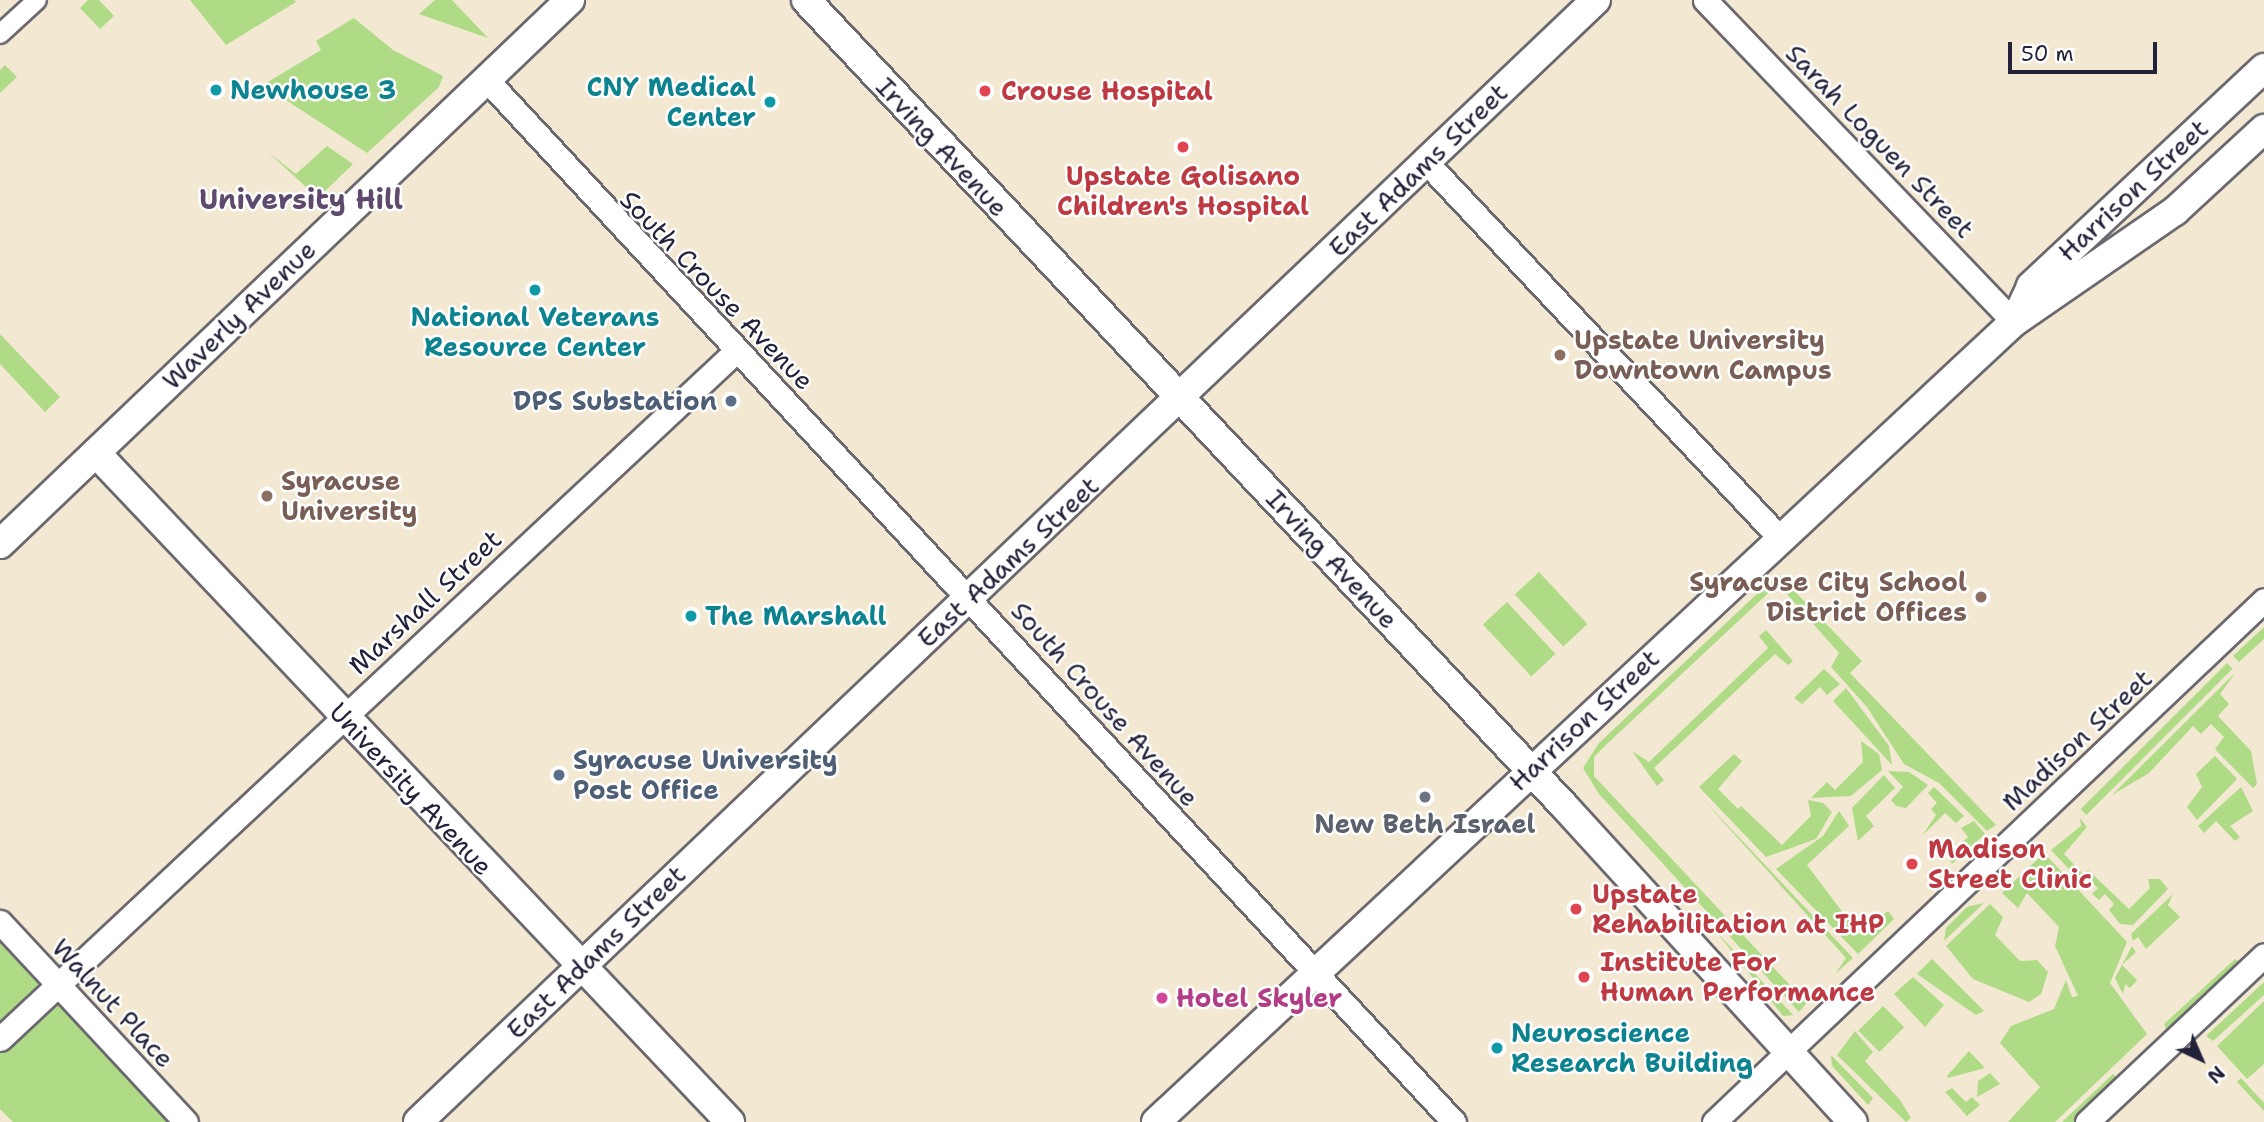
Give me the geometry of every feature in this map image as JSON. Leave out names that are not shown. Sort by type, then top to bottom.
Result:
[{"type":"street","points":[[0,34],[37,0]]},
{"type":"street","name":"Waverly Avenue","points":[[0,544],[570,0]]},
{"type":"street","name":"Irving Avenue","points":[[806,0],[1530,770],[1853,1122]]},
{"type":"street","name":"East Adams Street","points":[[418,1122],[1596,0]]},
{"type":"street","name":"Sarah Loguen Street","points":[[1705,0],[2014,322]]},
{"type":"street","name":"Harrison Street","points":[[2014,322],[2031,286],[2264,68]]},
{"type":"street","name":"South Crouse Avenue","points":[[486,79],[737,351],[971,598],[1312,973],[1454,1122]]},
{"type":"street","name":"Harrison Street","points":[[1156,1122],[1312,973],[2014,322],[2175,211],[2264,129]]},
{"type":"street","points":[[1426,162],[1780,538]]},
{"type":"street","name":"Marshall Street","points":[[0,1040],[342,716],[737,351]]},
{"type":"street","name":"University Avenue","points":[[96,453],[342,716],[730,1122]]},
{"type":"street","name":"Madison Street","points":[[1714,1122],[2264,600]]},
{"type":"street","name":"Walnut Place","points":[[0,922],[186,1122]]},
{"type":"street","points":[[2087,1122],[2264,955]]},
{"type":"green space","points":[[88,0],[99,0],[114,16],[100,29],[80,8]]},
{"type":"green space","points":[[190,0],[294,0],[296,2],[226,45]]},
{"type":"green space","points":[[435,0],[452,0],[488,38],[419,14]]},
{"type":"green space","points":[[354,18],[393,50],[443,76],[439,87],[367,153],[263,85],[321,50],[316,41]]},
{"type":"green space","points":[[5,65],[17,77],[0,93],[0,70]]},
{"type":"green space","points":[[327,146],[353,164],[318,198],[268,152],[296,174]]},
{"type":"green space","points":[[0,334],[60,397],[45,412],[0,364]]},
{"type":"green space","points":[[1539,572],[1587,624],[1563,646],[1515,595]]},
{"type":"green space","points":[[1778,574],[1862,661],[1850,673],[1996,825],[1987,831],[1939,783],[1904,764],[1867,707],[1831,667],[1839,653],[1778,584],[1609,742],[1594,757],[1594,776],[1803,999],[1816,992],[1799,1012],[1599,794],[1583,768],[1599,743]]},
{"type":"green space","points":[[1507,602],[1555,654],[1531,676],[1483,625]]},
{"type":"green space","points":[[2264,627],[2264,639],[2239,662],[2233,656]]},
{"type":"green space","points":[[1766,630],[1793,661],[1788,665],[1775,654],[1654,768],[1664,780],[1657,786],[1632,751],[1649,762],[1768,648],[1759,636]]},
{"type":"green space","points":[[2227,663],[2233,669],[2086,815],[2081,809]]},
{"type":"green space","points":[[1824,669],[1840,684],[1827,695],[1820,687],[1802,704],[1794,698]]},
{"type":"green space","points":[[2236,672],[2220,694],[2229,704],[2218,716],[2251,751],[2257,784],[2253,788],[2215,749],[2224,737],[2211,724],[2201,734],[2193,726],[2149,773],[2112,795]]},
{"type":"green space","points":[[1846,688],[1889,746],[1892,765],[1833,701]]},
{"type":"green space","points":[[1861,741],[1879,754],[1882,770],[1851,796],[1811,798],[1827,782],[1835,790],[1863,762]]},
{"type":"green space","points":[[1734,754],[1742,761],[1718,789],[1738,809],[1741,806],[1782,845],[1811,816],[1808,800],[1823,803],[1832,812],[1816,839],[1766,857],[1699,787]]},
{"type":"green space","points":[[2215,756],[2237,779],[2197,820],[2187,807],[2202,787],[2196,774]]},
{"type":"green space","points":[[1888,771],[1909,772],[1928,785],[1906,808],[1896,806],[1891,800],[1903,787]]},
{"type":"green space","points":[[1884,775],[1895,788],[1866,816],[1874,826],[1858,841],[1852,808]]},
{"type":"green space","points":[[1934,787],[1964,816],[1956,823],[1945,813],[1922,836],[1936,815],[1931,809],[1937,803],[1928,793]]},
{"type":"green space","points":[[2241,787],[2253,811],[2230,826],[2240,837],[2235,841],[2216,821],[2204,833],[2198,826]]},
{"type":"green space","points":[[1698,794],[1853,958],[1835,974],[1846,958]]},
{"type":"green space","points":[[1839,811],[1849,826],[1807,865],[1859,934],[1888,911],[1894,919],[1858,954],[1776,869],[1823,836]]},
{"type":"green space","points":[[2080,818],[2087,827],[2064,854],[2083,874],[2088,870],[2129,909],[2150,888],[2148,879],[2160,879],[2168,889],[2133,925],[2120,924],[2109,910],[2114,904],[2105,894],[2099,900],[2092,894],[2098,888],[2087,878],[2082,883],[2051,850],[2081,826]]},
{"type":"green space","points":[[1974,821],[1985,834],[1952,864],[1948,856],[1968,837],[1961,828]]},
{"type":"green space","points":[[2044,853],[2127,942],[2110,983],[2147,1034],[2055,1122],[2008,1122],[2040,1087],[2000,1043],[2011,1026],[2054,1009],[2066,980],[2072,997],[2078,996],[2055,946],[2059,927],[2027,893],[2018,908],[2002,893]]},
{"type":"green space","points":[[2173,894],[2168,905],[2180,917],[2146,949],[2138,937],[2133,941],[2131,934]]},
{"type":"green space","points":[[1984,903],[1944,941],[1946,928],[1967,907]]},
{"type":"green space","points":[[1990,904],[2003,917],[1995,935],[2020,961],[2037,960],[2048,972],[2041,994],[2029,1002],[1973,979],[1946,946]]},
{"type":"green space","points":[[1715,930],[1747,965],[1793,1015],[1783,1016]]},
{"type":"green space","points":[[0,942],[168,1122],[13,1122],[0,1109]]},
{"type":"green space","points":[[2132,946],[2136,952],[2122,965],[2137,980],[2130,988],[2125,984],[2123,994],[2115,978]]},
{"type":"green space","points":[[1932,959],[1984,1011],[1976,1015],[1917,974]]},
{"type":"green space","points":[[2235,959],[2242,963],[2168,1033],[2164,1024]]},
{"type":"green space","points":[[1913,977],[1944,1005],[1925,1027],[1894,994]]},
{"type":"green space","points":[[2264,982],[2264,995],[2213,1041],[2206,1036]]},
{"type":"green space","points":[[2264,1001],[2264,1064],[2247,1079],[2217,1046]]},
{"type":"green space","points":[[1883,1006],[1904,1027],[1879,1052],[1858,1031]]},
{"type":"green space","points":[[1855,1031],[1873,1052],[1865,1061],[1900,1100],[1911,1118],[1906,1122],[1837,1055]]},
{"type":"green space","points":[[1969,1051],[1985,1068],[1948,1078],[1947,1076]]},
{"type":"green space","points":[[1831,1055],[1873,1098],[1868,1105],[1832,1066]]},
{"type":"green space","points":[[1990,1073],[2000,1084],[1977,1097],[1978,1081]]},
{"type":"green space","points":[[2113,1074],[2118,1079],[2074,1122],[2062,1122]]},
{"type":"green space","points":[[2241,1078],[2264,1103],[2264,1111],[2237,1082]]},
{"type":"green space","points":[[1952,1088],[1966,1102],[1972,1097],[1980,1105],[1967,1116],[1945,1092]]},
{"type":"place","name":"Newhouse 3","points":[[216,90]]},
{"type":"place","name":"Crouse Hospital","points":[[985,91]]},
{"type":"place","name":"CNY Medical Center","points":[[770,102]]},
{"type":"place","name":"Upstate Golisano Children's Hospital","points":[[1183,147]]},
{"type":"place","name":"National Veterans Resource Center","points":[[535,290]]},
{"type":"place","name":"Upstate University Downtown Campus","points":[[1560,355]]},
{"type":"place","name":"DPS Substation","points":[[731,401]]},
{"type":"place","name":"Syracuse University","points":[[267,496]]},
{"type":"place","name":"Syracuse City School District Offices","points":[[1981,597]]},
{"type":"place","name":"The Marshall","points":[[691,616]]},
{"type":"place","name":"Syracuse University Post Office","points":[[559,775]]},
{"type":"place","name":"New Beth Israel","points":[[1425,797]]},
{"type":"place","name":"Madison Street Clinic","points":[[1912,864]]},
{"type":"place","name":"Upstate Rehabilitation at IHP","points":[[1576,909]]},
{"type":"place","name":"Institute For Human Performance","points":[[1584,977]]},
{"type":"place","name":"Hotel Skyler","points":[[1162,998]]},
{"type":"place","name":"Neuroscience Research Building","points":[[1497,1048]]},
{"type":"district","name":"University Hill","points":[[301,199]]}]
